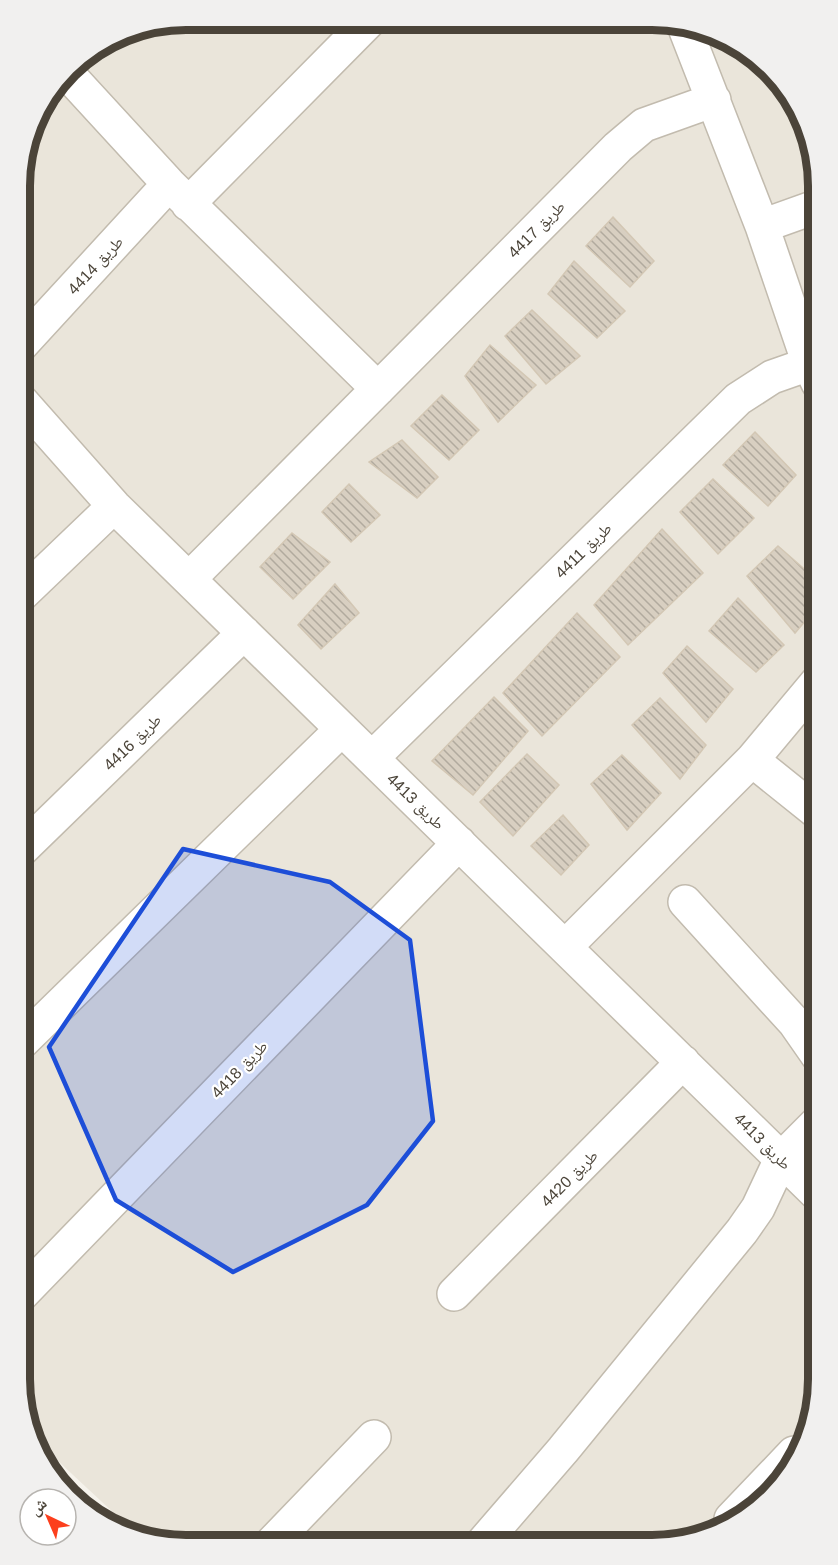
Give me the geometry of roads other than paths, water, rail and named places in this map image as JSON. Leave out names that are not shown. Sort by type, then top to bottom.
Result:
[{"type":"street","points":[[178,194],[359,30]]},
{"type":"street","name":"طريق 4411","points":[[688,34],[762,226],[808,357]]},
{"type":"street","points":[[73,79],[178,194],[378,389]]},
{"type":"street","name":"طريق 4417","points":[[189,579],[618,147],[644,125],[714,100]]},
{"type":"street","name":"طريق 4414","points":[[30,336],[178,194]]},
{"type":"street","points":[[762,226],[808,210]]},
{"type":"street","name":"طريق 4411","points":[[372,758],[738,399],[772,377],[808,374]]},
{"type":"street","name":"طريق 4413","points":[[30,411],[114,506],[808,1185]]},
{"type":"street","points":[[30,586],[114,506]]},
{"type":"street","name":"طريق 4416","points":[[30,841],[244,633]]},
{"type":"street","points":[[565,947],[752,760],[808,693]]},
{"type":"street","points":[[30,1034],[342,729]]},
{"type":"street","points":[[752,760],[808,805]]},
{"type":"street","name":"طريق 4418","points":[[30,1286],[459,843]]},
{"type":"street","points":[[685,902],[795,1023],[808,1042]]},
{"type":"street","name":"طريق 4420","points":[[454,1294],[683,1062]]},
{"type":"street","points":[[490,1535],[563,1450],[742,1231],[758,1208],[781,1159],[808,1132]]},
{"type":"street","points":[[280,1535],[374,1437]]},
{"type":"street","points":[[746,1503],[780,1467]]}]
